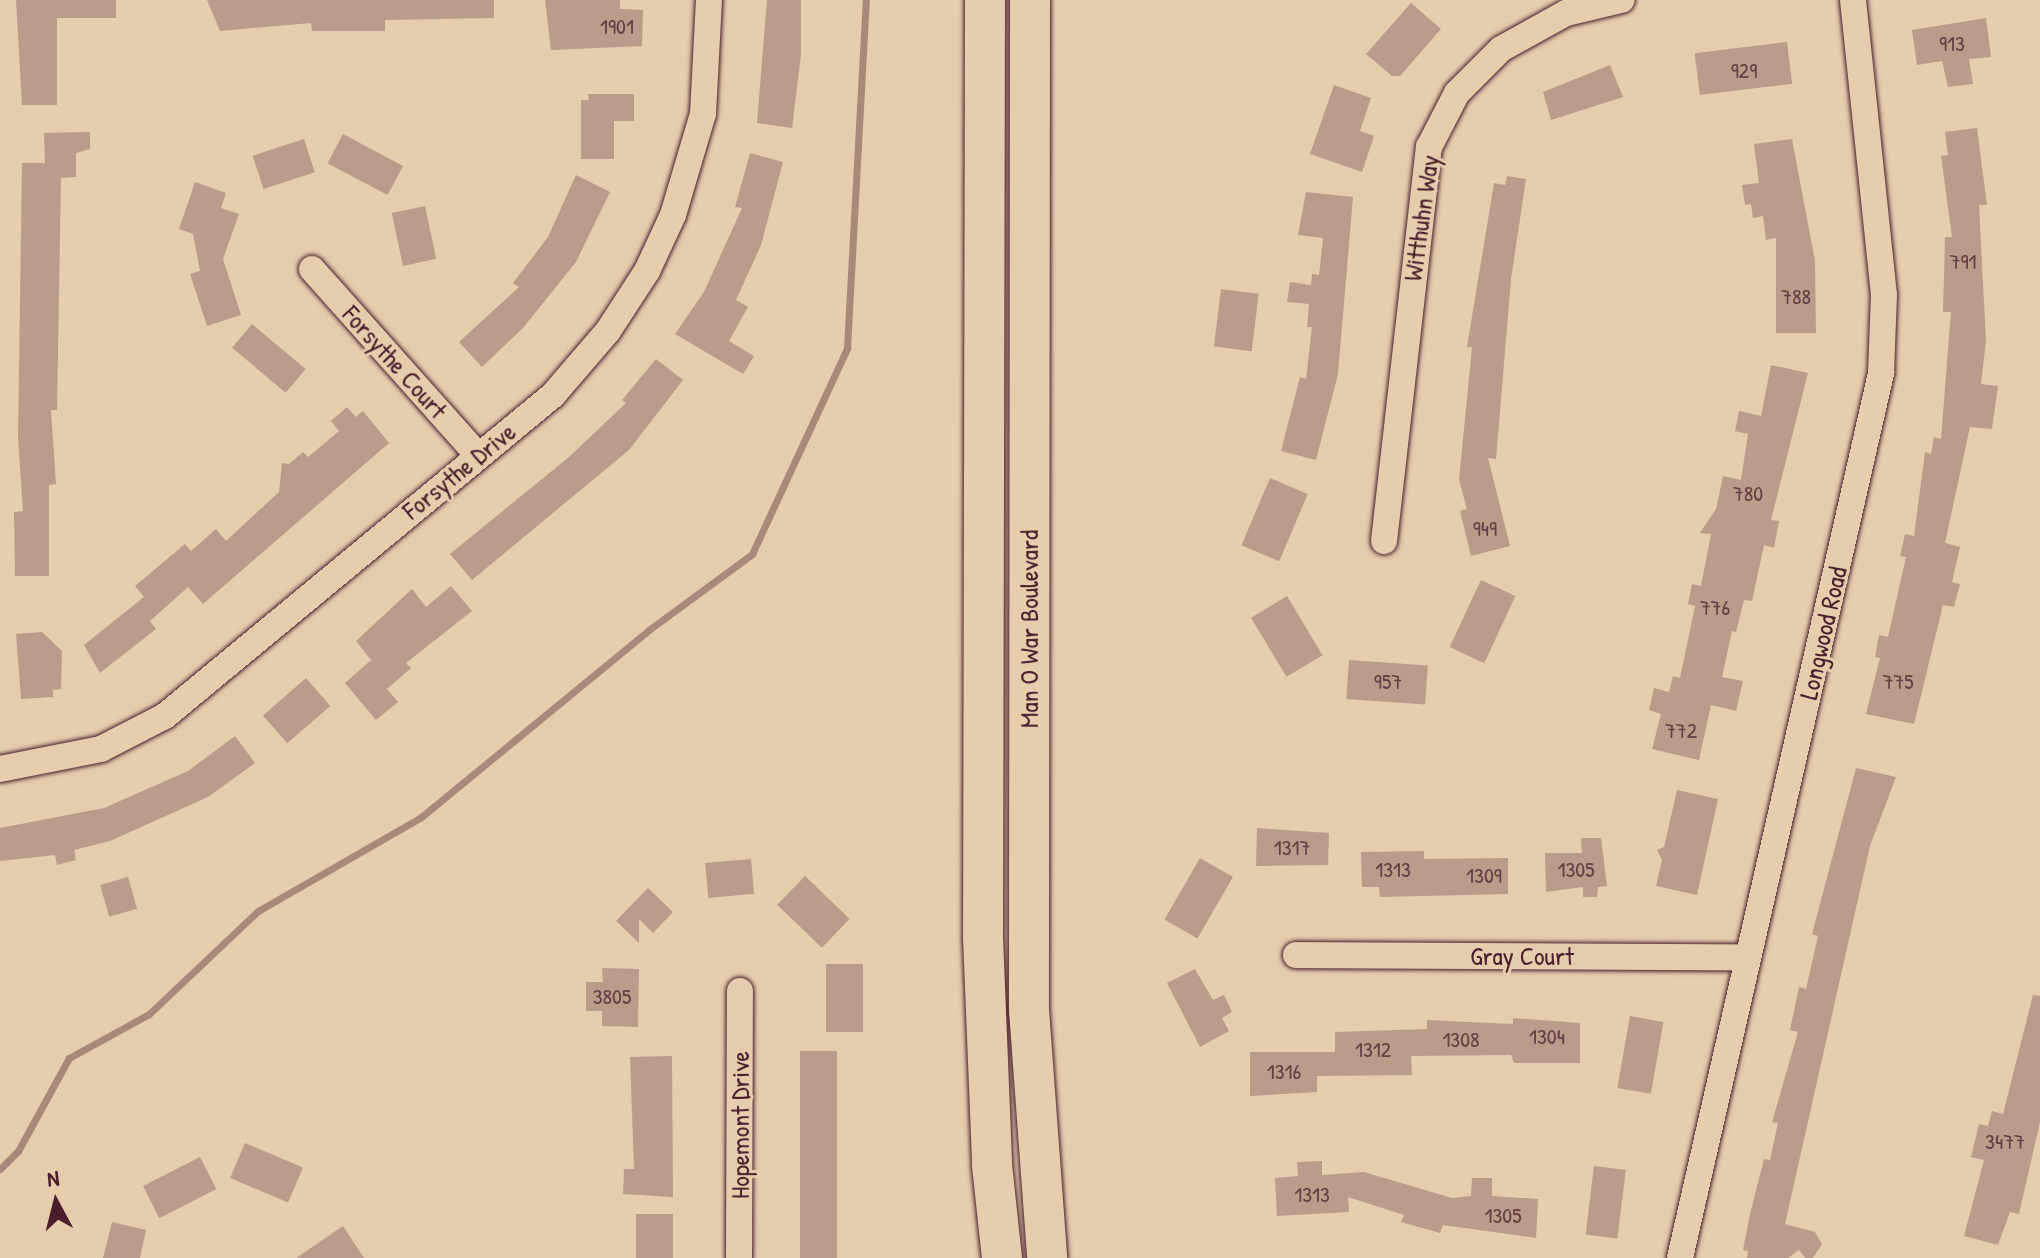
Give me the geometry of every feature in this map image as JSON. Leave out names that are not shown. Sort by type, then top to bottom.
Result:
[{"type":"main road","name":"Man O War Boulevard","points":[[985,0],[984,982],[992,1165],[1002,1258]]},
{"type":"main road","name":"Man O War Boulevard","points":[[1030,0],[1029,1010],[1047,1258]]},
{"type":"street","name":"Forsythe Drive","points":[[0,769],[101,749],[165,716],[553,395],[608,331],[647,271],[673,215],[703,114],[709,0]]},
{"type":"street","name":"Witthuhn Way","points":[[1384,541],[1429,147],[1457,93],[1501,49],[1566,13],[1621,0]]},
{"type":"street","name":"Longwood Road","points":[[1680,1258],[1874,412],[1885,337],[1853,0]]},
{"type":"street","name":"Forsythe Court","points":[[312,269],[478,455]]},
{"type":"street","name":"Gray Court","points":[[1296,955],[1748,957]]},
{"type":"street","name":"Hopemont Drive","points":[[739,1258],[740,991]]},
{"type":"building","points":[[16,0],[116,0],[116,18],[57,18],[57,105],[22,105]]},
{"type":"building","points":[[207,0],[494,0],[494,18],[385,20],[385,31],[312,31],[311,23],[220,31]]},
{"type":"building","points":[[545,0],[620,0],[620,9],[643,10],[642,46],[551,50]]},
{"type":"building","points":[[767,0],[801,0],[801,55],[792,128],[757,123]]},
{"type":"building","points":[[1411,3],[1441,29],[1400,76],[1392,76],[1366,54]]},
{"type":"building","points":[[1986,18],[1991,57],[1969,59],[1973,84],[1948,87],[1942,61],[1917,65],[1912,30]]},
{"type":"building","points":[[1787,42],[1792,84],[1700,95],[1695,53]]},
{"type":"building","points":[[1610,65],[1623,97],[1551,120],[1543,92]]},
{"type":"building","points":[[1334,85],[1371,98],[1360,131],[1374,136],[1362,172],[1310,154]]},
{"type":"building","points":[[588,94],[634,94],[634,121],[614,121],[614,159],[581,159],[581,100],[589,100]]},
{"type":"building","points":[[1977,128],[1987,205],[1979,205],[1986,341],[1981,384],[1998,386],[1992,429],[1970,427],[1945,543],[1960,547],[1952,582],[1960,584],[1954,607],[1943,605],[1914,724],[1866,714],[1880,658],[1875,657],[1879,635],[1888,637],[1906,557],[1900,556],[1905,534],[1914,536],[1925,452],[1931,454],[1934,437],[1941,439],[1951,312],[1943,312],[1945,237],[1952,237],[1941,156],[1948,155],[1945,132]]},
{"type":"building","points":[[90,132],[90,149],[76,153],[76,177],[61,178],[57,410],[51,410],[56,484],[49,485],[49,576],[15,576],[14,512],[23,511],[18,437],[22,163],[45,163],[44,133]]},
{"type":"building","points":[[343,134],[403,166],[388,195],[328,163]]},
{"type":"building","points":[[304,139],[315,172],[263,189],[253,156]]},
{"type":"building","points":[[1792,139],[1815,261],[1816,333],[1776,333],[1776,238],[1766,240],[1763,216],[1753,218],[1751,204],[1745,205],[1742,185],[1759,183],[1754,144]]},
{"type":"building","points":[[750,153],[783,162],[761,245],[736,300],[748,307],[729,341],[754,356],[743,374],[675,334],[704,292],[742,208],[735,207]]},
{"type":"building","points":[[576,175],[610,192],[576,262],[523,328],[482,367],[459,342],[519,287],[513,283],[548,237]]},
{"type":"building","points":[[1507,176],[1526,179],[1511,279],[1496,459],[1488,458],[1510,546],[1471,556],[1460,511],[1467,509],[1459,480],[1472,347],[1467,347],[1494,183],[1505,185]]},
{"type":"building","points":[[195,182],[226,193],[221,208],[239,214],[223,259],[241,315],[207,326],[190,274],[200,271],[193,234],[179,229]]},
{"type":"building","points":[[1306,192],[1353,197],[1338,374],[1316,460],[1281,451],[1300,377],[1306,379],[1312,327],[1307,327],[1309,304],[1287,302],[1290,282],[1311,285],[1312,274],[1319,275],[1323,238],[1298,235]]},
{"type":"building","points":[[425,206],[436,259],[403,266],[392,213]]},
{"type":"building","points":[[1221,289],[1259,294],[1252,351],[1214,347]]},
{"type":"building","points":[[252,324],[306,369],[286,393],[232,348]]},
{"type":"building","points":[[656,359],[683,380],[629,450],[472,580],[450,554],[569,457],[626,403],[622,400]]},
{"type":"building","points":[[1771,365],[1808,373],[1771,520],[1779,521],[1774,548],[1764,545],[1752,601],[1744,600],[1736,632],[1732,631],[1722,677],[1743,681],[1736,711],[1711,705],[1699,760],[1652,749],[1661,714],[1649,710],[1654,688],[1669,692],[1673,676],[1680,678],[1695,606],[1688,604],[1692,584],[1701,586],[1711,534],[1700,533],[1716,509],[1723,476],[1741,480],[1748,434],[1735,431],[1739,411],[1761,416]]},
{"type":"building","points":[[347,407],[356,417],[363,411],[389,443],[203,604],[188,587],[150,621],[156,629],[100,673],[84,645],[144,597],[135,586],[185,544],[191,551],[216,529],[226,541],[279,492],[282,463],[289,464],[303,452],[308,457],[339,431],[331,421]]},
{"type":"building","points":[[1270,478],[1308,494],[1279,561],[1241,545]]},
{"type":"building","points":[[1481,580],[1515,596],[1484,663],[1450,647]]},
{"type":"building","points":[[451,586],[472,611],[406,663],[411,668],[387,689],[398,702],[376,720],[345,683],[371,660],[356,641],[412,589],[426,607]]},
{"type":"building","points":[[1287,596],[1323,655],[1287,677],[1251,618]]},
{"type":"building","points":[[42,632],[62,651],[61,689],[53,690],[53,697],[21,699],[16,634]]},
{"type":"building","points":[[1349,660],[1428,666],[1425,704],[1346,699]]},
{"type":"building","points":[[306,678],[330,706],[287,743],[263,715]]},
{"type":"building","points":[[235,736],[255,763],[208,797],[110,841],[74,850],[76,860],[57,865],[55,855],[0,861],[0,828],[104,808],[188,771]]},
{"type":"building","points":[[1856,768],[1896,777],[1870,846],[1785,1224],[1815,1232],[1822,1244],[1813,1258],[1805,1258],[1799,1250],[1788,1258],[1747,1258],[1748,1251],[1743,1250],[1750,1214],[1764,1159],[1770,1160],[1778,1123],[1772,1122],[1798,1032],[1790,1030],[1799,987],[1806,989],[1818,936],[1812,934]]},
{"type":"building","points":[[1677,790],[1718,799],[1697,895],[1656,886],[1662,860],[1657,850],[1664,847]]},
{"type":"building","points":[[1257,828],[1329,833],[1328,865],[1256,866]]},
{"type":"building","points":[[1581,838],[1601,838],[1607,886],[1598,887],[1597,897],[1583,897],[1583,887],[1546,892],[1545,853],[1582,853]]},
{"type":"building","points":[[1424,851],[1424,859],[1508,858],[1508,894],[1380,897],[1379,887],[1362,887],[1361,852]]},
{"type":"building","points":[[1200,858],[1233,877],[1197,938],[1164,919]]},
{"type":"building","points":[[751,859],[754,894],[708,898],[705,863]]},
{"type":"building","points":[[805,876],[850,919],[822,948],[777,905]]},
{"type":"building","points":[[128,877],[137,909],[109,917],[100,885]]},
{"type":"building","points":[[648,888],[673,912],[653,933],[639,919],[639,943],[616,921]]},
{"type":"building","points":[[826,964],[863,964],[863,1032],[826,1032]]},
{"type":"building","points":[[602,968],[639,969],[638,1027],[602,1026],[602,1011],[586,1011],[586,982],[603,982]]},
{"type":"building","points":[[1195,969],[1213,1000],[1224,995],[1232,1012],[1222,1018],[1229,1031],[1200,1047],[1167,983]]},
{"type":"building","points":[[2033,995],[2040,996],[2040,1122],[2019,1214],[2010,1212],[1998,1245],[1964,1236],[1984,1160],[1971,1157],[1979,1124],[1988,1126],[1992,1111],[2003,1114]]},
{"type":"building","points":[[1630,1016],[1663,1022],[1651,1094],[1617,1088]]},
{"type":"building","points":[[1513,1018],[1580,1023],[1580,1063],[1514,1063],[1511,1055],[1411,1056],[1412,1075],[1317,1076],[1317,1092],[1250,1096],[1250,1052],[1335,1052],[1335,1032],[1427,1029],[1427,1020],[1513,1024]]},
{"type":"building","points":[[800,1051],[837,1051],[837,1258],[800,1258]]},
{"type":"building","points":[[672,1056],[673,1197],[623,1194],[624,1169],[634,1169],[630,1057]]},
{"type":"building","points":[[245,1143],[303,1168],[288,1203],[230,1178]]},
{"type":"building","points":[[200,1157],[216,1189],[159,1218],[143,1186]]},
{"type":"building","points":[[1322,1161],[1322,1175],[1364,1172],[1452,1198],[1471,1196],[1472,1178],[1492,1178],[1492,1196],[1538,1199],[1536,1238],[1443,1225],[1440,1233],[1401,1222],[1404,1215],[1348,1197],[1349,1212],[1277,1216],[1275,1178],[1298,1176],[1297,1162]]},
{"type":"building","points":[[1594,1166],[1626,1170],[1617,1238],[1586,1234]]},
{"type":"building","points":[[636,1214],[673,1214],[673,1258],[636,1258]]},
{"type":"building","points":[[112,1222],[146,1230],[140,1258],[103,1258]]},
{"type":"building","points":[[343,1226],[364,1258],[296,1258]]},
{"type":"waterway","points":[[0,1169],[18,1151],[69,1058],[149,1014],[258,911],[420,818],[650,629],[752,554],[847,348],[866,0]]}]
